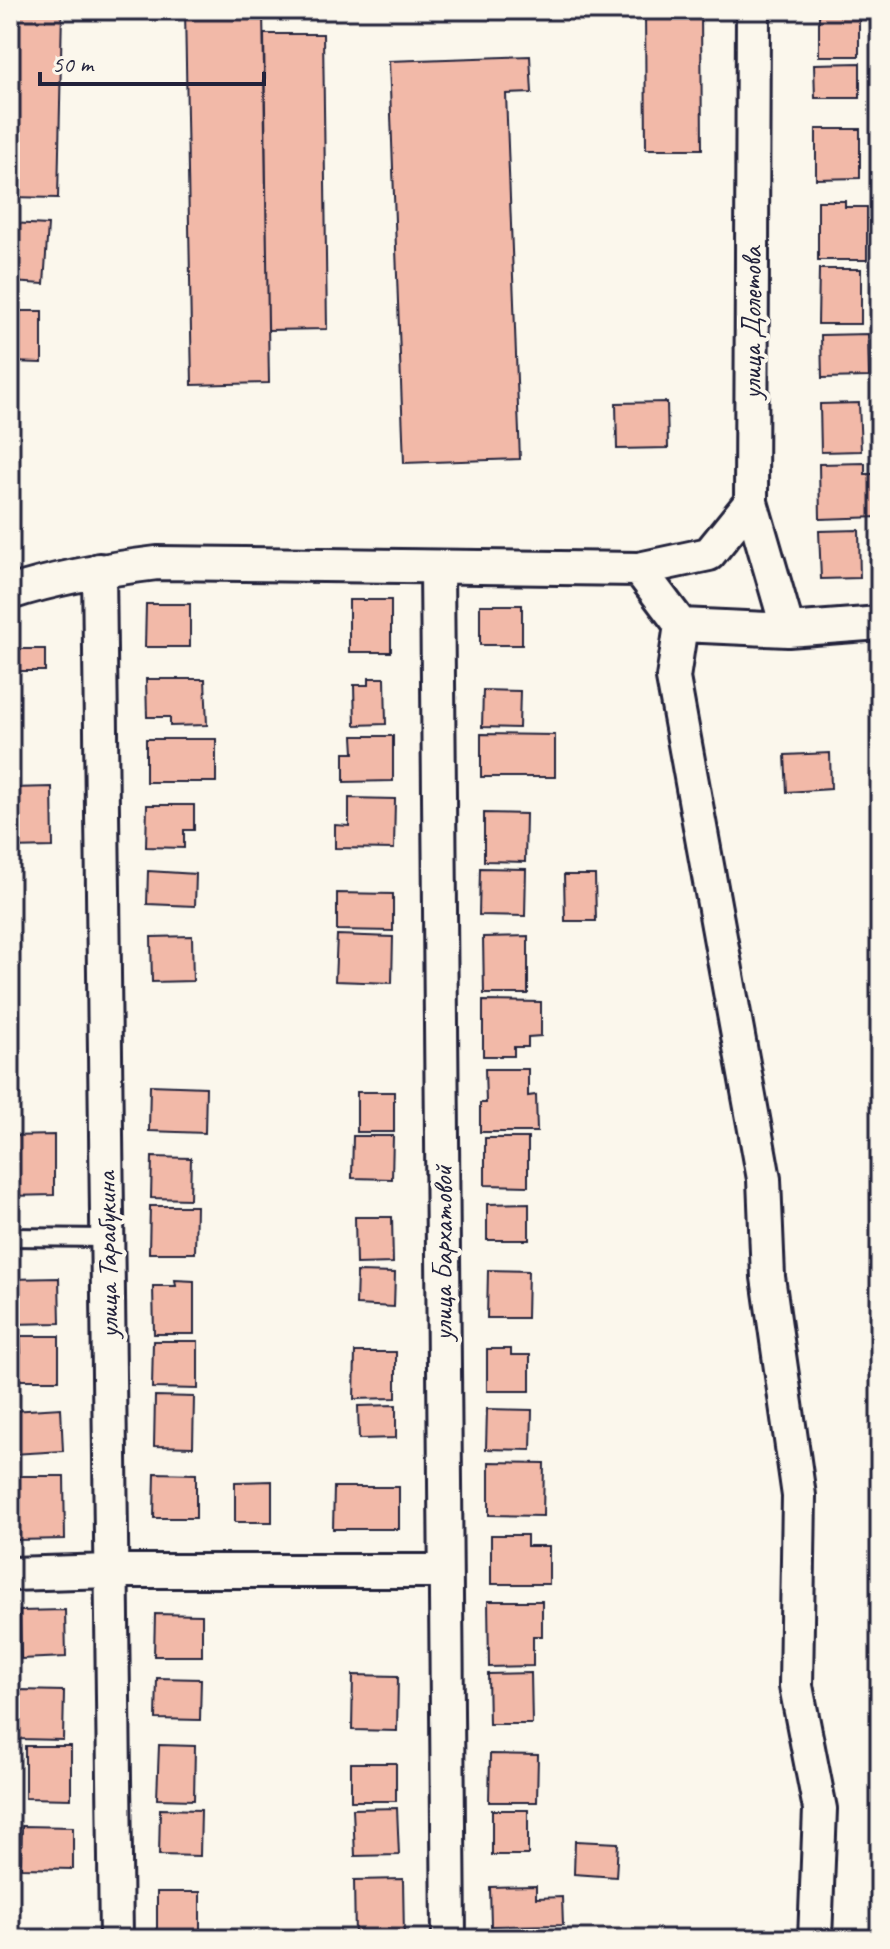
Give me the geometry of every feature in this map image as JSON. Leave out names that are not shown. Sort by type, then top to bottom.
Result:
[{"type":"street","name":"улица Долетова","points":[[753,10],[751,502],[788,630]]},
{"type":"street","points":[[10,593],[41,582],[99,570],[157,563],[639,569],[709,554],[751,502]]},
{"type":"street","name":"улица Бархатовой","points":[[437,567],[449,1939]]},
{"type":"street","points":[[639,569],[681,625],[673,678],[764,1179],[768,1277],[799,1496],[796,1686],[820,1809],[815,1939]]},
{"type":"street","name":"улица Тарабукина","points":[[99,570],[116,1939]]},
{"type":"street","points":[[681,625],[788,630],[880,623]]},
{"type":"street","points":[[10,1574],[444,1571]]},
{"type":"lane","points":[[10,1237],[107,1238]]},
{"type":"building","points":[[18,10],[62,10],[58,198],[10,197],[10,37],[17,37]]},
{"type":"building","points":[[185,10],[263,10],[269,383],[192,385]]},
{"type":"building","points":[[645,10],[701,10],[702,149],[646,149]]},
{"type":"building","points":[[819,10],[859,10],[859,56],[819,56]]},
{"type":"building","points":[[264,34],[323,34],[327,329],[268,330]]},
{"type":"building","points":[[530,56],[532,93],[506,94],[520,459],[404,463],[389,61]]},
{"type":"building","points":[[860,63],[860,98],[815,98],[814,64]]},
{"type":"building","points":[[816,129],[860,129],[860,178],[816,179]]},
{"type":"building","points":[[818,201],[845,201],[845,207],[867,207],[867,260],[818,260]]},
{"type":"building","points":[[10,223],[48,225],[44,284],[10,282]]},
{"type":"building","points":[[819,269],[861,269],[861,324],[818,324]]},
{"type":"building","points":[[10,311],[42,311],[42,363],[10,362]]},
{"type":"building","points":[[868,334],[869,377],[822,378],[821,335]]},
{"type":"building","points":[[667,402],[668,448],[617,449],[616,403]]},
{"type":"building","points":[[859,403],[861,451],[821,452],[820,404]]},
{"type":"building","points":[[865,463],[865,474],[880,474],[880,517],[820,519],[819,464]]},
{"type":"building","points":[[859,530],[860,578],[821,579],[819,531]]},
{"type":"building","points":[[349,600],[391,600],[391,652],[349,652]]},
{"type":"building","points":[[146,604],[190,604],[190,647],[145,647]]},
{"type":"building","points":[[480,605],[522,605],[522,645],[480,645]]},
{"type":"building","points":[[10,649],[45,649],[45,671],[10,671]]},
{"type":"building","points":[[369,678],[385,678],[386,724],[355,725],[354,685],[369,685]]},
{"type":"building","points":[[146,679],[205,679],[207,725],[170,726],[170,717],[147,717]]},
{"type":"building","points":[[483,690],[520,691],[519,728],[482,727]]},
{"type":"building","points":[[481,734],[555,735],[555,777],[481,777]]},
{"type":"building","points":[[353,736],[393,736],[393,781],[344,782],[344,753],[354,753]]},
{"type":"building","points":[[146,739],[216,739],[216,782],[146,782]]},
{"type":"building","points":[[830,753],[831,789],[787,792],[785,755]]},
{"type":"building","points":[[52,787],[53,847],[10,848],[10,788]]},
{"type":"building","points":[[349,798],[395,799],[394,849],[335,848],[335,825],[349,826]]},
{"type":"building","points":[[147,805],[194,805],[194,830],[184,830],[184,848],[146,847]]},
{"type":"building","points":[[484,813],[526,814],[525,862],[484,861]]},
{"type":"building","points":[[480,868],[526,869],[525,916],[479,915]]},
{"type":"building","points":[[148,871],[196,874],[195,906],[147,904]]},
{"type":"building","points":[[564,875],[595,875],[596,921],[565,921]]},
{"type":"building","points":[[337,893],[393,894],[393,931],[337,930]]},
{"type":"building","points":[[337,935],[393,937],[392,983],[335,981]]},
{"type":"building","points":[[192,936],[193,981],[152,982],[151,937]]},
{"type":"building","points":[[528,936],[528,994],[484,994],[483,937]]},
{"type":"building","points":[[483,1001],[541,1002],[541,1036],[528,1037],[528,1047],[514,1047],[514,1056],[483,1056]]},
{"type":"building","points":[[485,1069],[528,1069],[528,1096],[536,1095],[537,1132],[480,1132],[480,1103],[486,1103]]},
{"type":"building","points":[[150,1085],[206,1087],[205,1133],[149,1131]]},
{"type":"building","points":[[357,1092],[394,1092],[394,1132],[357,1132]]},
{"type":"building","points":[[54,1135],[54,1195],[10,1196],[10,1136]]},
{"type":"building","points":[[353,1136],[393,1136],[392,1179],[352,1178]]},
{"type":"building","points":[[485,1138],[528,1138],[528,1186],[485,1185]]},
{"type":"building","points":[[152,1157],[191,1158],[190,1199],[151,1198]]},
{"type":"building","points":[[529,1203],[529,1240],[487,1240],[487,1204]]},
{"type":"building","points":[[150,1206],[196,1206],[195,1253],[149,1253]]},
{"type":"building","points":[[355,1217],[392,1217],[393,1263],[356,1264]]},
{"type":"building","points":[[488,1270],[528,1271],[527,1318],[487,1318]]},
{"type":"building","points":[[357,1272],[395,1273],[394,1307],[356,1305]]},
{"type":"building","points":[[59,1278],[60,1323],[10,1324],[10,1279]]},
{"type":"building","points":[[175,1280],[194,1281],[194,1334],[154,1334],[153,1286],[176,1286]]},
{"type":"building","points":[[20,1336],[59,1336],[59,1380],[11,1380],[11,1354],[21,1353]]},
{"type":"building","points":[[153,1341],[198,1341],[198,1389],[152,1388]]},
{"type":"building","points":[[487,1349],[511,1349],[511,1355],[530,1355],[530,1391],[487,1391]]},
{"type":"building","points":[[355,1352],[396,1352],[396,1398],[354,1399]]},
{"type":"building","points":[[155,1396],[194,1397],[193,1447],[154,1446]]},
{"type":"building","points":[[396,1405],[396,1438],[359,1439],[358,1406]]},
{"type":"building","points":[[61,1408],[63,1451],[13,1454],[11,1411]]},
{"type":"building","points":[[487,1409],[532,1410],[531,1450],[486,1449]]},
{"type":"building","points":[[489,1462],[544,1463],[543,1516],[489,1515]]},
{"type":"building","points":[[155,1473],[196,1474],[196,1518],[154,1518]]},
{"type":"building","points":[[15,1476],[64,1476],[65,1539],[16,1540]]},
{"type":"building","points":[[272,1481],[272,1522],[235,1522],[235,1482]]},
{"type":"building","points":[[334,1487],[399,1487],[399,1529],[333,1529]]},
{"type":"building","points":[[491,1535],[527,1535],[527,1546],[549,1546],[549,1584],[491,1584]]},
{"type":"building","points":[[488,1601],[542,1601],[542,1636],[533,1636],[533,1666],[489,1667]]},
{"type":"building","points":[[65,1610],[66,1657],[21,1659],[20,1611]]},
{"type":"building","points":[[155,1614],[202,1615],[202,1656],[154,1656]]},
{"type":"building","points":[[531,1673],[532,1724],[489,1724],[488,1674]]},
{"type":"building","points":[[353,1675],[398,1676],[397,1731],[352,1730]]},
{"type":"building","points":[[157,1678],[201,1679],[200,1720],[156,1719]]},
{"type":"building","points":[[19,1690],[64,1691],[63,1740],[18,1739]]},
{"type":"building","points":[[159,1745],[195,1746],[194,1800],[157,1799]]},
{"type":"building","points":[[25,1746],[71,1746],[71,1799],[25,1798]]},
{"type":"building","points":[[490,1754],[538,1755],[537,1802],[489,1802]]},
{"type":"building","points":[[351,1763],[396,1763],[396,1801],[351,1801]]},
{"type":"building","points":[[397,1808],[399,1855],[355,1856],[353,1809]]},
{"type":"building","points":[[160,1809],[201,1810],[200,1856],[159,1855]]},
{"type":"building","points":[[492,1810],[528,1810],[528,1855],[492,1855]]},
{"type":"building","points":[[22,1826],[73,1827],[73,1869],[21,1868]]},
{"type":"building","points":[[575,1841],[618,1843],[616,1877],[574,1874]]},
{"type":"building","points":[[403,1879],[404,1937],[355,1938],[354,1880]]},
{"type":"building","points":[[536,1886],[536,1898],[562,1897],[563,1925],[491,1926],[490,1887]]},
{"type":"building","points":[[157,1892],[200,1892],[200,1937],[157,1937]]}]
